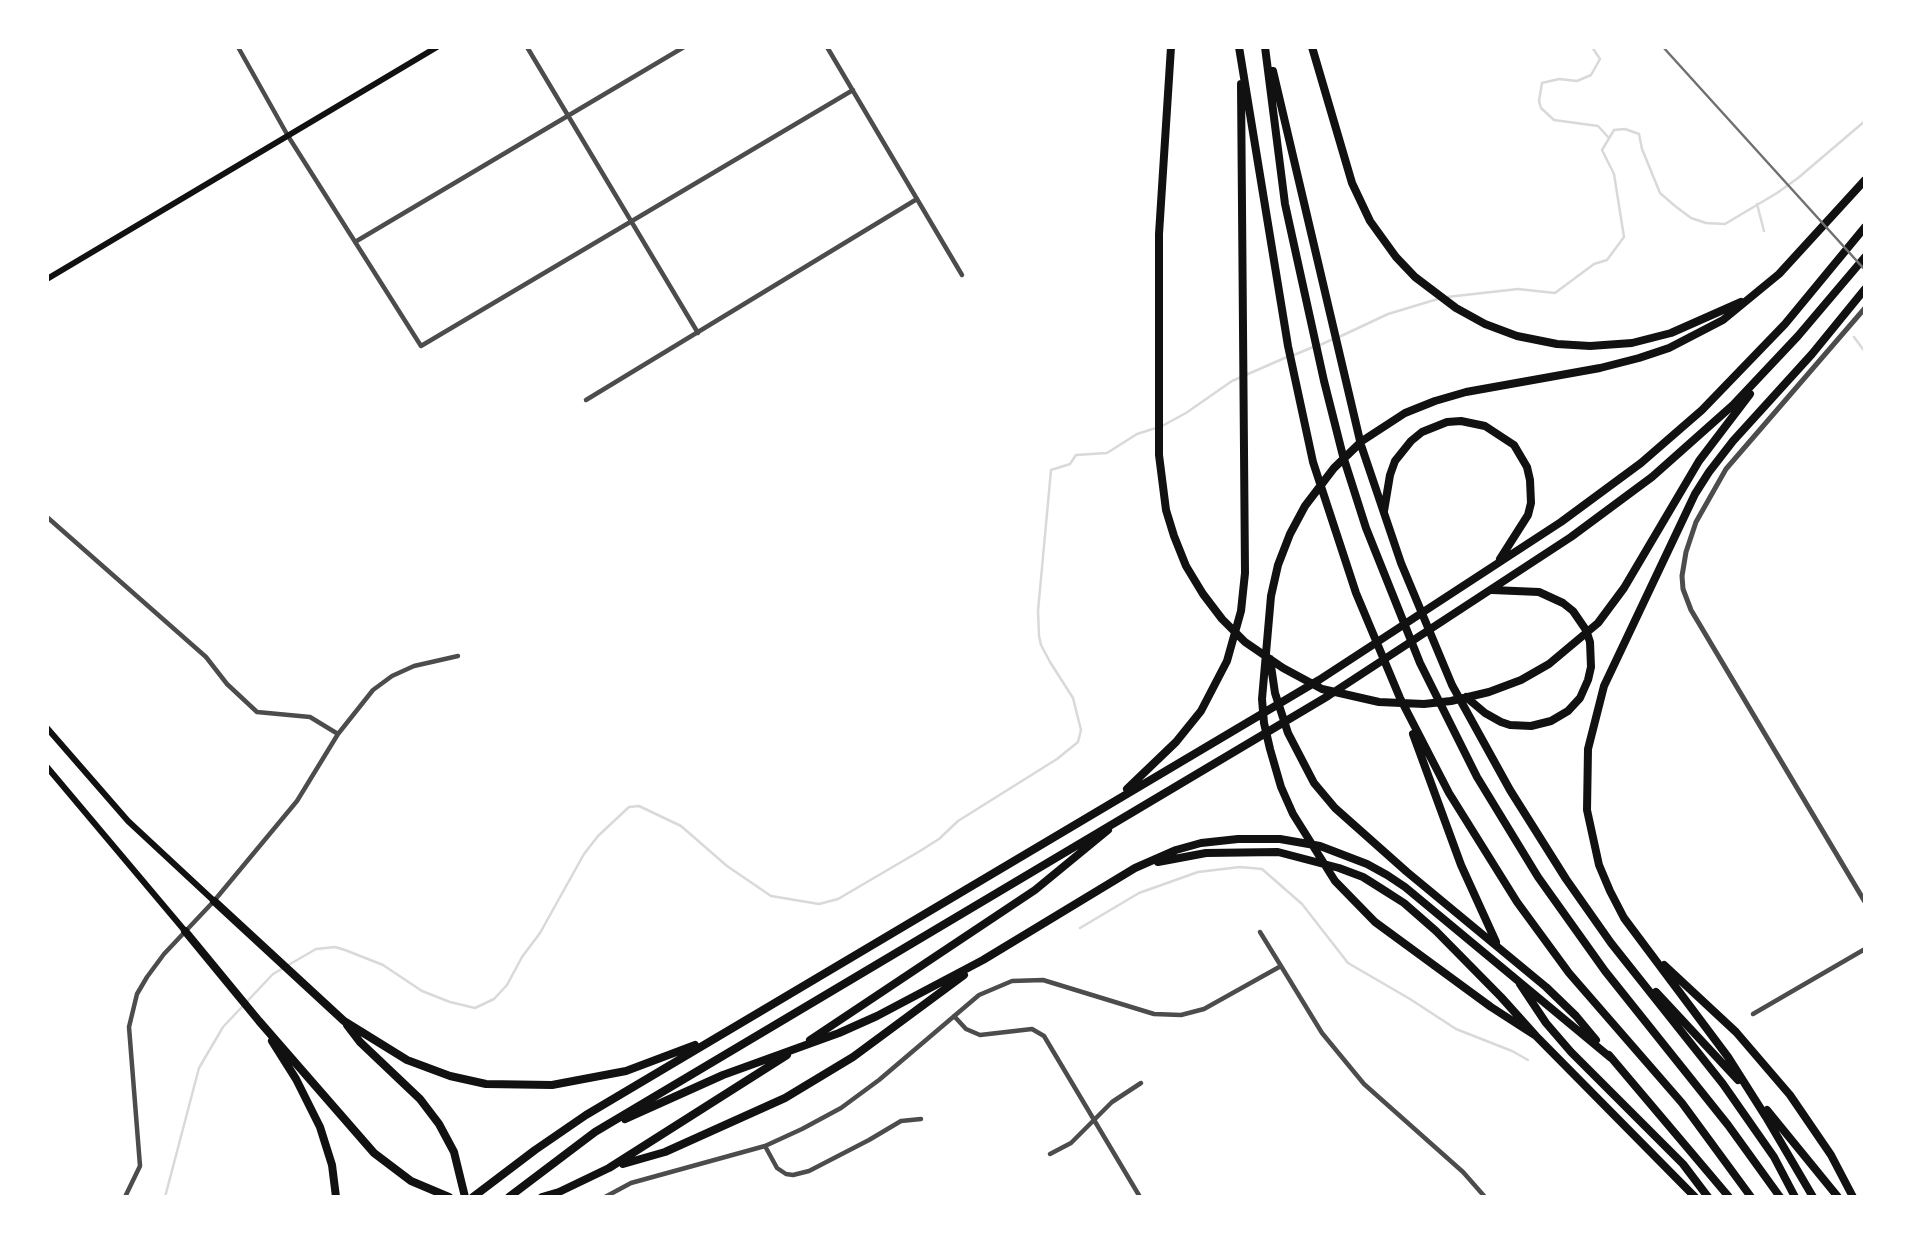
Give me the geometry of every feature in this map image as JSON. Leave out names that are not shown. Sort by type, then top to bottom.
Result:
[{"type":"highway","points":[[1171,47],[1160,193],[1159,455],[1162,488],[1174,536],[1186,566],[1222,619],[1245,642],[1283,668],[1322,689],[1379,702],[1424,704],[1451,701],[1489,692],[1521,680],[1575,645],[1598,623],[1624,588],[1699,461],[1768,370],[1865,257]]},
{"type":"highway","points":[[1239,47],[1279,297],[1301,411],[1323,496],[1356,593],[1400,698],[1482,917],[1508,966],[1546,1023],[1571,1052],[1683,1164],[1708,1197]]},
{"type":"highway","points":[[1266,47],[1349,397],[1383,513],[1452,685],[1504,781],[1539,838],[1590,914],[1723,1084],[1774,1157],[1795,1197]]},
{"type":"highway","points":[[1266,47],[1285,204],[1329,402],[1355,493],[1382,570],[1434,693],[1496,811],[1559,909],[1728,1125],[1780,1197]]},
{"type":"highway","points":[[1312,47],[1352,183],[1370,221],[1396,257],[1432,291],[1485,324],[1517,336],[1557,344],[1590,346],[1632,343],[1671,333],[1709,318],[1759,292]]},
{"type":"highway","points":[[1115,801],[1188,729],[1212,694],[1227,661],[1244,593],[1241,58]]},
{"type":"highway","points":[[1536,1037],[1385,930],[1357,905],[1330,874],[1309,843],[1281,786],[1264,723],[1262,699],[1271,596],[1278,565],[1290,534],[1319,486],[1348,454],[1377,430],[1405,413],[1466,392],[1600,368],[1669,348],[1723,320],[1759,292],[1779,274],[1865,180]]},
{"type":"highway","points":[[473,1197],[586,1115],[1349,663],[1609,488],[1702,410],[1786,324],[1865,227]]},
{"type":"highway","points":[[1813,1197],[1728,1058],[1624,918],[1599,865],[1592,837],[1586,781],[1588,749],[1604,686],[1682,521],[1709,472],[1865,289]]},
{"type":"highway","points":[[509,1197],[595,1132],[1328,696],[1492,590],[1609,510],[1652,477],[1686,449],[1768,370]]},
{"type":"highway","points":[[1383,513],[1395,461],[1411,441],[1422,432],[1447,422],[1461,421],[1485,426],[1505,437],[1522,456],[1531,480],[1531,503],[1524,524],[1497,565]]},
{"type":"highway","points":[[1452,685],[1492,718],[1510,725],[1531,726],[1551,721],[1568,711],[1580,698],[1588,680],[1591,667],[1590,642],[1573,611],[1563,603],[1539,592],[1492,590]]},
{"type":"highway","points":[[1269,628],[1272,672],[1280,712],[1297,754],[1314,783],[1359,831],[1546,987],[1576,1016],[1729,1197]]},
{"type":"highway","points":[[1400,698],[1449,793],[1517,902],[1569,973],[1682,1103],[1751,1197]]},
{"type":"highway","points":[[542,1197],[559,1192],[609,1168],[695,1115],[1035,890],[1128,814]]},
{"type":"highway","points":[[595,1132],[723,1075],[865,1022],[983,960],[1135,868],[1176,850],[1201,843],[1238,839],[1298,841],[1345,854],[1367,864],[1405,887],[1611,1058]]},
{"type":"highway","points":[[1135,868],[1206,853],[1253,851],[1301,857],[1363,877],[1404,903],[1436,931],[1536,1037],[1695,1197]]},
{"type":"highway","points":[[214,901],[344,1021],[360,1042],[408,1086],[430,1111],[454,1152],[466,1197]]},
{"type":"highway","points":[[185,931],[374,1153],[401,1174],[449,1197]]},
{"type":"highway","points":[[1651,954],[1696,992],[1769,1069],[1814,1129],[1853,1197]]},
{"type":"highway","points":[[609,1168],[665,1152],[785,1098],[853,1057],[983,960]]},
{"type":"highway","points":[[1627,963],[1756,1097],[1838,1197]]},
{"type":"highway","points":[[259,1021],[296,1079],[320,1127],[332,1165],[336,1197]]},
{"type":"highway","points":[[344,1021],[385,1047],[429,1069],[462,1079],[514,1086],[552,1085],[603,1077],[717,1037]]},
{"type":"main road","points":[[47,279],[437,47]]},
{"type":"main road","points":[[47,728],[128,821],[214,901]]},
{"type":"main road","points":[[47,767],[185,931]]},
{"type":"street","points":[[238,47],[288,136],[421,346],[853,90]]},
{"type":"street","points":[[527,47],[698,333]]},
{"type":"street","points":[[355,242],[684,47]]},
{"type":"street","points":[[827,47],[962,275]]},
{"type":"street","points":[[586,400],[917,200]]},
{"type":"street","points":[[1865,308],[1726,469],[1708,498],[1692,534],[1683,564],[1684,589],[1691,610],[1865,902]]},
{"type":"street","points":[[47,517],[206,657],[227,684],[257,712],[310,717],[338,734]]},
{"type":"street","points":[[125,1197],[140,1166],[129,1042],[131,1012],[147,977],[297,801],[338,734],[373,690],[392,676],[414,666],[458,656]]},
{"type":"street","points":[[1260,932],[1322,1033],[1364,1084],[1463,1172],[1485,1197]]},
{"type":"street","points":[[1753,1014],[1865,949]]},
{"type":"street","points":[[605,1197],[631,1183],[765,1146],[841,1108],[879,1080],[979,995],[1012,981],[1043,980],[1154,1014],[1181,1015],[1204,1009],[1281,966]]},
{"type":"street","points":[[954,1016],[966,1029],[980,1035],[1019,1029],[1038,1031],[1044,1036],[1140,1197]]},
{"type":"street","points":[[1050,1154],[1071,1143],[1112,1102],[1142,1083]]},
{"type":"street","points":[[765,1146],[777,1168],[793,1175],[821,1165],[901,1121],[921,1119]]},
{"type":"waterway","points":[[1592,47],[1600,59],[1591,75],[1577,81],[1559,79],[1542,83],[1539,101],[1541,108],[1554,120],[1598,126],[1609,138]]},
{"type":"waterway","points":[[1447,297],[1518,289],[1555,293],[1594,264],[1607,260],[1624,237],[1614,174],[1602,150],[1614,130],[1625,129],[1639,134],[1642,149],[1660,193],[1675,206],[1691,218],[1706,223],[1725,224],[1798,178],[1865,121]]},
{"type":"waterway","points":[[1757,204],[1764,231]]},
{"type":"waterway","points":[[1339,337],[1388,314],[1441,298]]},
{"type":"waterway","points":[[1854,337],[1865,352]]},
{"type":"waterway","points":[[1320,345],[1333,339]]},
{"type":"waterway","points":[[1294,355],[1313,347]]},
{"type":"waterway","points":[[1162,426],[1232,381],[1287,357]]},
{"type":"waterway","points":[[165,1197],[199,1068],[223,1027],[273,974],[316,949],[335,947],[345,950],[383,965],[422,991],[475,1008],[494,999],[507,985],[584,854],[598,836],[629,807],[639,806],[681,826],[727,866],[771,896],[819,904],[838,899],[920,851],[939,839],[958,821],[1057,759],[1078,742],[1081,730],[1073,698],[1050,662],[1039,636],[1038,611],[1051,470],[1070,464],[1076,455],[1107,453],[1137,434],[1156,428]]},
{"type":"waterway","points":[[1080,928],[1139,893],[1198,872],[1240,867],[1262,869],[1302,904],[1348,963],[1456,1029],[1528,1060]]},
{"type":"railway","points":[[1663,47],[1865,270]]}]
